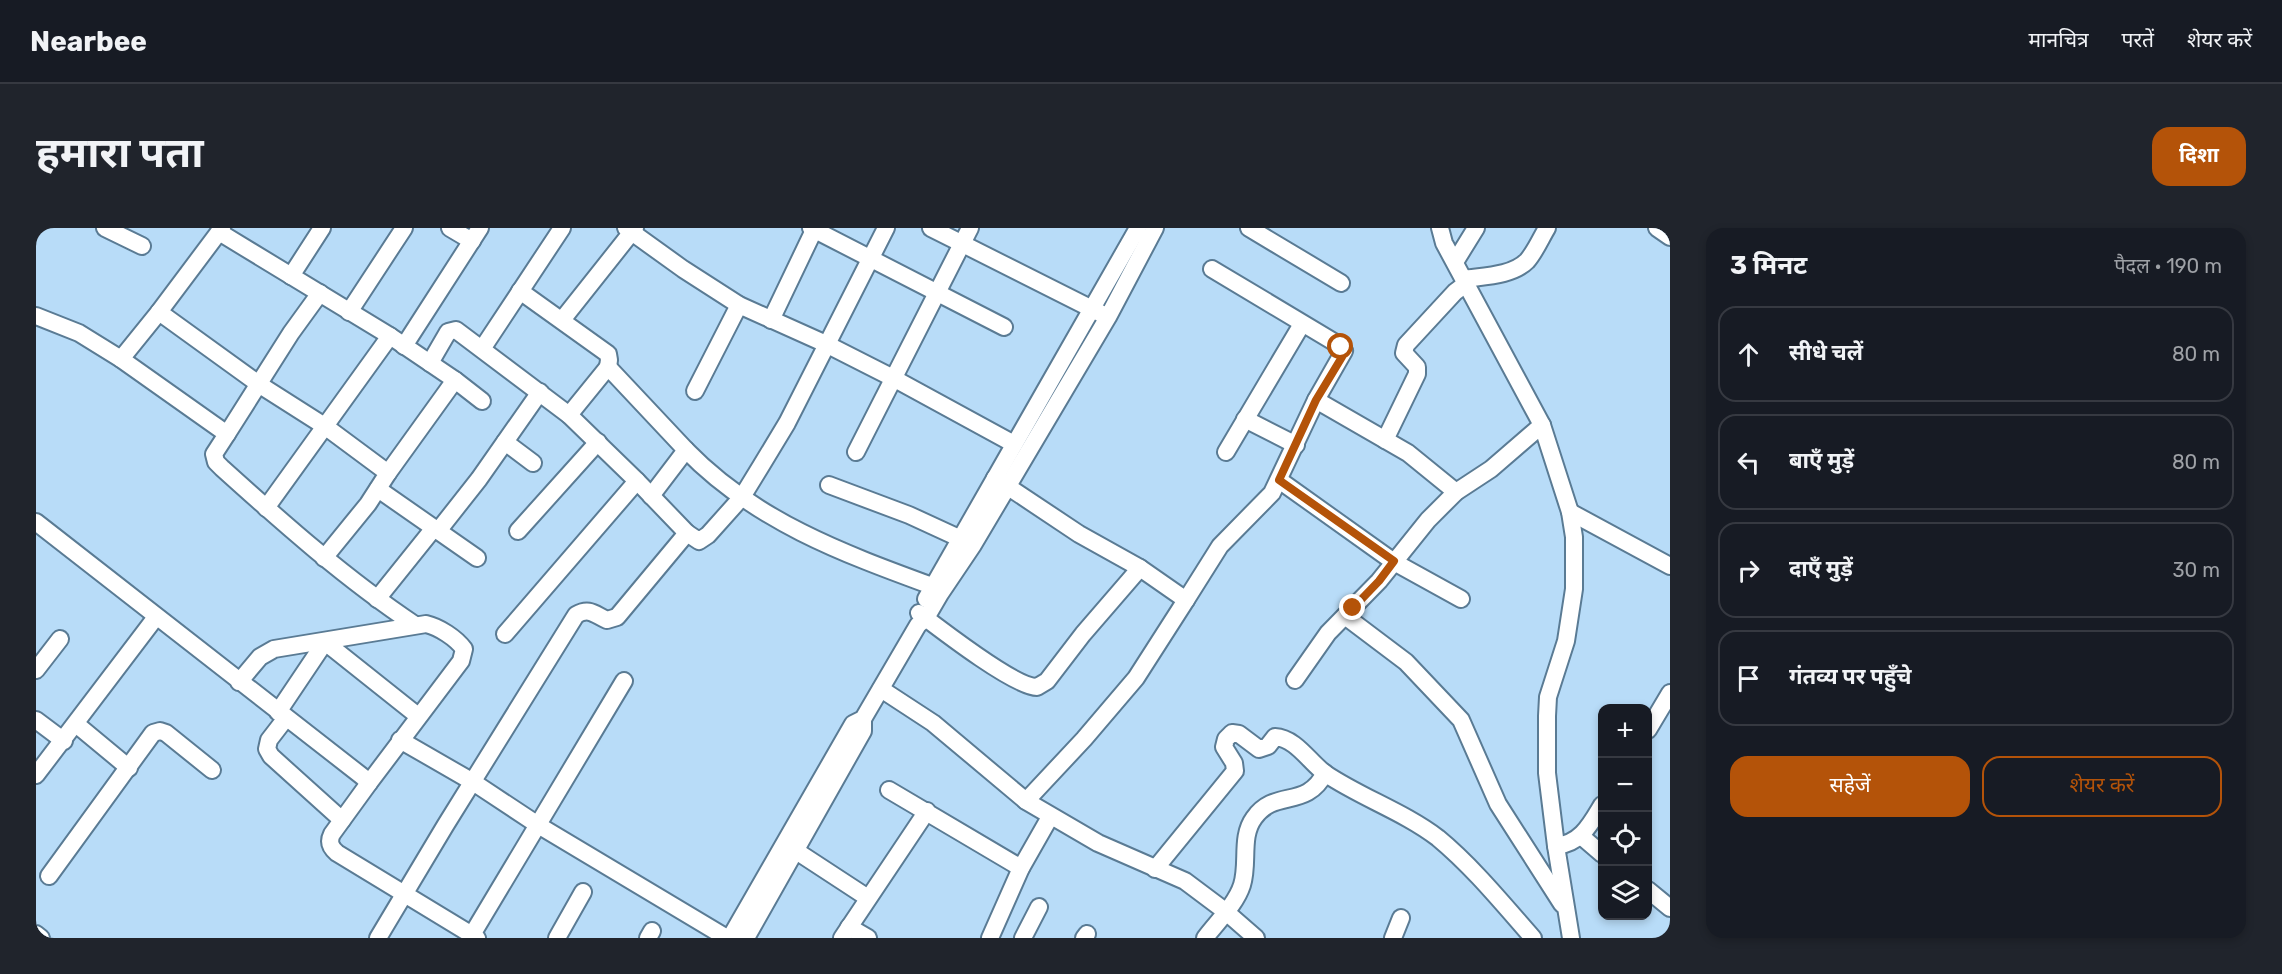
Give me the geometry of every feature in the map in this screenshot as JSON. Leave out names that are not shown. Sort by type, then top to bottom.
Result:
[{"type":"street","points":[[105,228],[142,246]]},
{"type":"street","points":[[291,276],[322,228]]},
{"type":"street","points":[[349,312],[404,228]]},
{"type":"street","points":[[266,508],[326,427],[397,341],[476,234],[450,228]]},
{"type":"street","points":[[482,349],[562,228]]},
{"type":"street","points":[[771,320],[813,228],[1004,327]]},
{"type":"street","points":[[430,363],[448,332],[456,330],[569,415],[687,533],[699,541],[703,540],[742,497],[787,423],[886,228]]},
{"type":"street","points":[[931,228],[1108,317]]},
{"type":"street","points":[[856,452],[970,228]]},
{"type":"street","points":[[921,619],[932,586],[960,538],[1002,482],[1014,444],[1138,228]]},
{"type":"street","points":[[746,938],[789,846],[853,724],[863,718],[1002,482],[1108,317],[1155,228]]},
{"type":"street","points":[[1249,228],[1341,283]]},
{"type":"street","points":[[1440,228],[1444,243],[1542,425],[1570,512],[1574,537],[1574,590],[1566,640],[1553,678],[1547,716],[1547,773],[1571,938]]},
{"type":"street","points":[[1455,262],[1476,228]]},
{"type":"street","points":[[1385,440],[1417,374],[1417,367],[1404,353],[1406,345],[1465,281],[1507,272],[1528,260],[1547,228]]},
{"type":"street","points":[[1657,228],[1670,237]]},
{"type":"street","points":[[121,358],[221,230],[397,341],[482,401]]},
{"type":"street","points":[[562,320],[631,230],[683,269],[739,304],[893,378],[1014,444]]},
{"type":"street","points":[[1026,801],[1084,739],[1136,678],[1220,546],[1263,504],[1279,480],[1316,400],[1344,351],[1339,345],[1212,269]]},
{"type":"street","points":[[520,291],[608,354],[608,367],[569,415]]},
{"type":"street","points":[[320,293],[291,333],[214,454],[216,462],[324,558],[376,600],[415,625]]},
{"type":"street","points":[[695,390],[739,304]]},
{"type":"street","points":[[159,312],[260,385],[326,427],[388,473]]},
{"type":"street","points":[[36,316],[79,333],[121,358],[227,434]]},
{"type":"street","points":[[1226,452],[1302,324]]},
{"type":"street","points":[[608,367],[706,471],[742,497],[792,529],[850,556],[932,586]]},
{"type":"street","points":[[324,558],[378,489],[455,380]]},
{"type":"street","points":[[376,600],[505,442],[540,392]]},
{"type":"street","points":[[1316,400],[1408,453],[1456,492]]},
{"type":"street","points":[[1245,420],[1296,445]]},
{"type":"street","points":[[1295,680],[1328,633],[1379,581],[1420,528],[1456,492],[1491,469],[1542,425]]},
{"type":"street","points":[[505,442],[533,463]]},
{"type":"street","points":[[518,531],[598,442]]},
{"type":"street","points":[[651,496],[686,450]]},
{"type":"street","points":[[1279,480],[1394,561],[1461,599]]},
{"type":"street","points":[[505,634],[637,481]]},
{"type":"street","points":[[1002,482],[1079,534],[1140,567],[1186,600]]},
{"type":"street","points":[[829,485],[909,515],[960,538]]},
{"type":"street","points":[[378,489],[477,558]]},
{"type":"street","points":[[1570,512],[1670,566]]},
{"type":"street","points":[[36,522],[369,783]]},
{"type":"street","points":[[378,938],[576,615],[586,611],[597,614],[607,621],[617,617],[687,533]]},
{"type":"street","points":[[921,619],[1024,685],[1037,687],[1047,681],[1083,634],[1140,567]]},
{"type":"street","points":[[1344,616],[1406,662],[1461,720],[1498,804],[1566,910]]},
{"type":"street","points":[[36,775],[156,617]]},
{"type":"street","points":[[239,682],[265,652],[274,649],[426,624],[437,628],[460,644],[464,654],[461,661],[342,820],[331,837],[331,847],[473,937],[624,681]]},
{"type":"street","points":[[36,670],[60,639]]},
{"type":"street","points":[[325,642],[282,715],[269,740],[267,749],[271,756],[342,820]]},
{"type":"street","points":[[325,642],[418,716]]},
{"type":"street","points":[[881,689],[933,723],[1026,801],[1050,817],[1098,843],[1185,881],[1256,938]]},
{"type":"street","points":[[1652,722],[1670,693]]},
{"type":"street","points":[[36,720],[63,741]]},
{"type":"street","points":[[76,724],[129,768]]},
{"type":"street","points":[[49,876],[151,736],[160,731],[166,733],[212,770]]},
{"type":"street","points":[[1155,869],[1235,771],[1234,763],[1224,745],[1232,733],[1239,734],[1259,749],[1268,746],[1275,737],[1281,738],[1292,743],[1325,773],[1405,817],[1437,838],[1471,870],[1533,938]]},
{"type":"street","points":[[400,740],[728,938],[789,846]]},
{"type":"street","points":[[1205,938],[1239,893],[1247,830],[1253,819],[1273,802],[1304,795],[1314,790],[1325,773]]},
{"type":"street","points":[[889,790],[1021,868]]},
{"type":"street","points":[[868,938],[846,932],[927,811]]},
{"type":"street","points":[[1556,846],[1569,844],[1581,836],[1590,827],[1598,812]]},
{"type":"street","points":[[990,938],[1021,868],[1050,817]]},
{"type":"street","points":[[1581,836],[1598,851]]},
{"type":"street","points":[[789,846],[868,898]]},
{"type":"street","points":[[557,938],[584,892]]},
{"type":"street","points":[[1652,894],[1670,908]]},
{"type":"street","points":[[1023,938],[1039,907]]},
{"type":"street","points":[[1393,938],[1401,918]]},
{"type":"street","points":[[36,934],[40,938]]},
{"type":"route","points":[[1341,347],[1344,351],[1342,357],[1316,400],[1279,480],[1394,561],[1379,581],[1353,608]]}]
